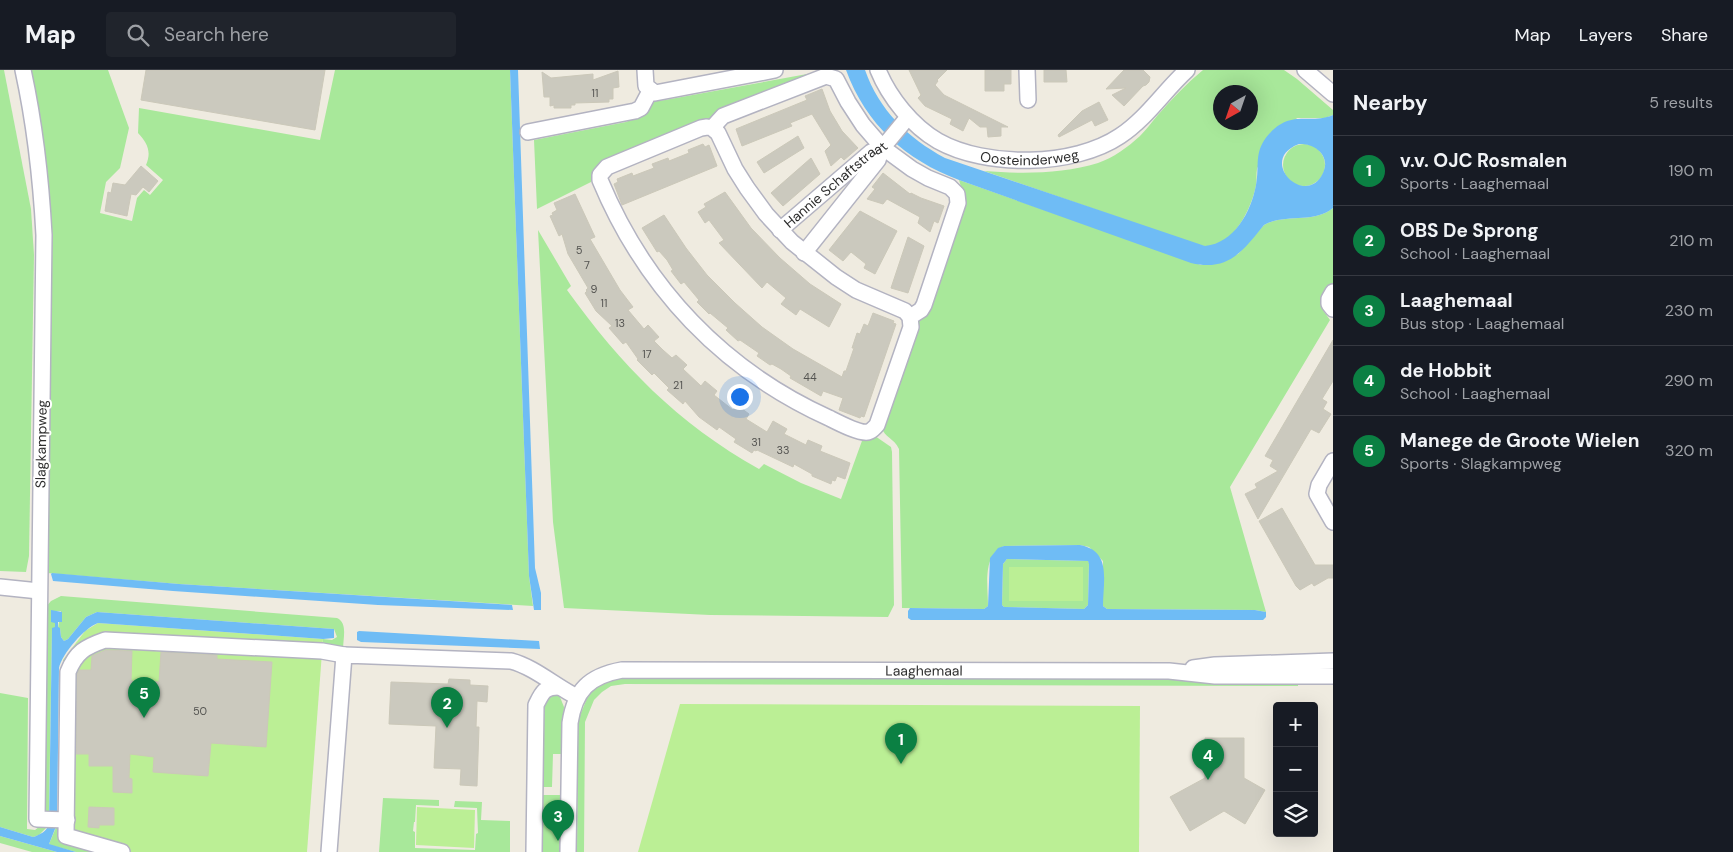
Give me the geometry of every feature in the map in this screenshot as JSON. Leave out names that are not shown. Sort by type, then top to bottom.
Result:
[{"type":"street","name":"Slagkampweg","points":[[23,70],[38,152],[44,235],[37,819],[67,820]]},
{"type":"street","points":[[645,70],[645,81],[650,90],[655,93],[775,70]]},
{"type":"street","name":"Oosteinderweg","points":[[878,70],[886,88],[908,117],[938,141],[971,154],[1026,160],[1071,156],[1098,148],[1120,136],[1141,120],[1187,70]]},
{"type":"street","points":[[1027,70],[1028,100]]},
{"type":"street","points":[[1305,70],[1333,94]]},
{"type":"street","points":[[822,77],[831,77],[840,84],[848,102],[863,125],[912,169],[950,188],[957,194],[958,203],[922,310],[910,317],[911,327],[877,425],[868,432],[836,422],[786,396],[736,363],[711,342],[689,319],[645,266],[612,210],[600,180],[600,175],[607,166],[700,128],[712,128],[723,116],[822,77]]},
{"type":"street","points":[[528,132],[635,111],[641,108],[650,90]]},
{"type":"street","points":[[886,144],[908,117]]},
{"type":"street","name":"Hannie Schaftstraat","points":[[712,128],[718,133],[735,169],[747,188],[780,230],[804,253],[856,290],[905,311],[910,317]]},
{"type":"street","name":"Hannie Schaftstraat","points":[[780,230],[871,152],[886,144]]},
{"type":"street","name":"Hannie Schaftstraat","points":[[804,253],[878,160],[886,144]]},
{"type":"street","points":[[1333,292],[1329,298],[1329,304],[1333,309]]},
{"type":"street","points":[[1333,461],[1319,485],[1318,494],[1333,522]]},
{"type":"street","points":[[0,587],[39,591]]},
{"type":"street","points":[[122,852],[66,836],[68,672],[74,658],[88,645],[105,640],[322,652],[344,656],[511,661],[521,663],[558,688],[577,697]]},
{"type":"street","points":[[329,852],[344,656]]},
{"type":"street","name":"Laaghemaal","points":[[1169,671],[1215,665],[1333,661]]},
{"type":"street","name":"Laaghemaal","points":[[568,852],[570,723],[572,709],[577,697],[585,686],[593,679],[605,673],[622,670],[1169,671],[1215,676],[1333,676]]},
{"type":"street","points":[[534,852],[536,705],[544,691],[549,688],[558,688]]},
{"type":"green space","points":[[0,70],[4,70],[31,209],[34,255],[29,556],[26,572],[0,571]]},
{"type":"green space","points":[[29,70],[108,70],[129,128],[120,168],[106,182],[100,213],[132,221],[137,198],[144,190],[150,195],[163,180],[146,165],[149,155],[144,140],[138,133],[139,108],[320,140],[335,70],[510,70],[529,576],[533,606],[179,584],[47,573],[48,320]]},
{"type":"green space","points":[[1203,70],[1284,70],[1333,110],[1333,115],[1325,118],[1297,118],[1259,165],[1254,193],[1247,211],[1236,229],[1222,242],[1209,246],[1195,244],[984,171],[1027,173],[1056,171],[1085,167],[1104,161],[1120,152],[1140,136],[1185,86]]},
{"type":"green space","points":[[818,72],[712,120],[622,155],[594,170],[591,182],[537,209],[534,140],[626,122],[635,118],[650,99],[654,101],[665,100]]},
{"type":"green space","points":[[1300,144],[1308,144],[1319,150],[1325,165],[1319,180],[1308,186],[1300,186],[1289,180],[1283,169],[1283,161],[1289,150]]},
{"type":"green space","points":[[959,180],[1201,265],[1238,254],[1264,225],[1272,221],[1317,216],[1333,208],[1333,283],[1324,302],[1323,310],[1330,320],[1230,487],[1266,612],[1255,610],[1107,609],[1103,606],[1103,561],[1089,547],[1080,545],[1004,546],[997,550],[989,564],[987,581],[988,606],[984,609],[902,608],[899,449],[882,428],[915,326],[964,206],[965,201]]},
{"type":"green space","points":[[538,230],[571,286],[567,290],[608,343],[652,390],[676,412],[729,451],[759,469],[764,464],[801,483],[841,499],[863,438],[875,436],[891,447],[894,605],[888,617],[710,615],[564,608],[553,522]]},
{"type":"green space","points":[[1007,559],[1088,561],[1088,605],[1084,609],[1004,607],[1002,605],[1003,564]]},
{"type":"green space","points":[[1009,567],[1083,567],[1083,601],[1009,601]]},
{"type":"green space","points":[[61,596],[337,618],[343,623],[344,627],[343,650],[323,648],[323,639],[332,640],[337,637],[334,629],[97,612],[86,617],[68,639],[64,641],[61,637],[60,628],[58,628],[61,611],[51,611],[55,628],[52,628],[49,813],[44,813],[45,608],[51,601]]},
{"type":"green space","points":[[98,623],[323,639],[307,852],[104,852],[61,840],[63,660],[85,631]]},
{"type":"green space","points":[[624,676],[1298,679],[1298,686],[625,684],[611,686],[594,700],[585,722],[584,852],[577,852],[578,720],[588,696],[597,686]]},
{"type":"green space","points":[[0,693],[28,698],[27,829],[35,830],[44,823],[48,826],[39,835],[33,837],[0,827]]},
{"type":"green space","points":[[556,694],[560,697],[564,707],[562,754],[553,754],[552,787],[540,787],[541,708],[547,695]]},
{"type":"green space","points":[[680,704],[1140,706],[1139,852],[638,852]]},
{"type":"green space","points":[[540,795],[561,795],[560,852],[539,852]]},
{"type":"green space","points":[[383,798],[439,800],[439,806],[416,805],[413,831],[415,832],[415,848],[475,850],[476,834],[478,833],[477,808],[454,807],[455,801],[482,802],[481,820],[510,821],[510,852],[379,852]]},
{"type":"green space","points":[[417,807],[475,810],[474,848],[416,845]]},
{"type":"green space","points":[[57,825],[99,852],[76,852],[50,845]]},
{"type":"green space","points":[[0,836],[57,852],[32,852],[0,843]]},
{"type":"water","points":[[510,70],[518,70],[535,568],[541,593],[541,610],[534,610],[529,576]]},
{"type":"water","points":[[846,70],[865,70],[878,98],[896,122],[919,141],[945,158],[1205,246],[1215,244],[1224,239],[1240,224],[1254,195],[1259,153],[1269,134],[1277,126],[1285,122],[1324,118],[1333,115],[1333,208],[1317,216],[1272,221],[1264,225],[1241,251],[1225,262],[1215,265],[1191,263],[940,172],[905,151],[890,138],[865,108],[854,90]],"holes":[[[1299,144],[1316,148],[1325,161],[1323,173],[1315,183],[1306,186],[1297,184],[1288,178],[1283,170],[1282,160],[1287,151]]]},
{"type":"water","points":[[1080,545],[1090,548],[1097,554],[1104,568],[1103,606],[1107,609],[1255,610],[1266,612],[1266,617],[1263,620],[911,620],[908,618],[910,608],[984,609],[988,606],[990,558],[998,548],[1004,546]],"holes":[[[1007,559],[1088,561],[1088,605],[1084,609],[1004,607],[1002,605],[1003,564]]]},
{"type":"water","points":[[52,573],[179,584],[512,605],[513,610],[378,605],[173,591],[53,581]]},
{"type":"water","points":[[51,610],[62,612],[62,622],[58,622],[58,627],[64,641],[68,639],[86,617],[97,612],[334,629],[334,638],[323,639],[98,623],[86,630],[64,656],[59,668],[57,824],[49,844],[76,852],[57,852],[0,836],[0,827],[33,837],[47,829],[49,824],[52,628],[55,627],[55,623],[51,622]]},
{"type":"water","points":[[357,632],[539,641],[540,649],[361,642],[357,640]]},
{"type":"building","points":[[146,70],[325,70],[315,130],[141,100]]},
{"type":"building","points":[[909,70],[947,70],[937,80],[935,85],[944,95],[1008,127],[1001,127],[1001,136],[988,137],[987,127],[980,127],[969,118],[963,131],[950,124],[952,119],[925,106],[918,98],[921,95]]},
{"type":"building","points":[[985,70],[1011,70],[1011,84],[1004,84],[1004,91],[985,91]]},
{"type":"building","points":[[1044,70],[1066,70],[1067,82],[1044,82]]},
{"type":"building","points":[[1124,70],[1143,70],[1150,77],[1149,82],[1124,106],[1112,95],[1126,88],[1106,89]]},
{"type":"building","points":[[618,71],[619,87],[613,88],[613,99],[609,99],[609,102],[575,103],[575,105],[571,105],[571,108],[554,108],[554,105],[550,106],[550,97],[544,97],[542,72],[551,78],[593,74],[593,80]]},
{"type":"building","points":[[822,89],[830,111],[842,131],[858,148],[844,160],[841,157],[831,166],[825,151],[831,145],[812,114],[790,123],[792,126],[742,146],[736,129],[807,100],[805,96]]},
{"type":"building","points":[[1099,102],[1108,120],[1095,126],[1092,120],[1059,137],[1058,135],[1082,111]]},
{"type":"building","points":[[798,136],[804,148],[764,173],[757,162]]},
{"type":"building","points":[[703,144],[705,147],[709,145],[717,166],[622,205],[614,184],[618,182],[617,179],[632,173],[633,176],[654,168],[652,164],[668,158],[669,161],[689,153],[688,150]]},
{"type":"building","points":[[811,158],[820,174],[783,206],[771,193]]},
{"type":"building","points":[[141,166],[158,181],[149,192],[143,187],[136,195],[131,194],[127,216],[105,211],[108,192],[111,193],[113,183],[125,185]]},
{"type":"building","points":[[883,173],[910,194],[944,206],[938,223],[934,221],[930,232],[918,223],[920,217],[887,199],[883,204],[867,199],[875,189],[872,187]]},
{"type":"building","points":[[725,192],[751,228],[780,258],[810,284],[841,304],[829,327],[800,309],[796,315],[781,304],[786,298],[767,282],[762,288],[719,243],[724,240],[709,220],[705,223],[698,212],[706,207],[704,204]]},
{"type":"building","points":[[575,194],[595,237],[590,239],[620,290],[633,307],[628,310],[644,329],[648,325],[659,337],[654,341],[672,358],[676,355],[687,365],[683,369],[701,386],[705,381],[717,391],[714,395],[733,410],[737,405],[749,414],[746,419],[767,432],[773,421],[787,429],[784,434],[806,445],[808,440],[822,446],[820,451],[850,463],[845,479],[837,476],[835,481],[832,480],[831,484],[812,476],[812,474],[794,464],[793,467],[757,450],[754,450],[752,453],[734,442],[736,439],[719,427],[717,430],[699,417],[685,401],[683,404],[667,390],[669,388],[654,373],[652,375],[637,360],[626,342],[623,344],[609,328],[612,326],[596,311],[585,293],[588,288],[568,254],[562,234],[559,236],[550,216],[557,210],[554,203]]},
{"type":"building","points":[[860,211],[897,231],[875,274],[864,268],[866,264],[851,252],[843,261],[829,250]]},
{"type":"building","points":[[664,215],[707,275],[735,303],[762,327],[793,349],[842,377],[854,348],[852,348],[857,333],[860,334],[864,324],[868,326],[873,313],[894,321],[893,323],[896,324],[864,417],[861,416],[860,418],[839,410],[843,398],[823,391],[821,396],[790,378],[791,376],[781,369],[772,364],[770,365],[757,356],[759,353],[740,340],[738,341],[726,330],[728,328],[697,302],[699,300],[684,282],[681,284],[671,271],[673,270],[667,260],[659,251],[657,252],[642,228]]},
{"type":"building","points":[[908,237],[924,246],[908,293],[891,288]]},
{"type":"building","points":[[1333,340],[1333,381],[1322,399],[1327,402],[1323,409],[1331,414],[1319,433],[1311,429],[1258,519],[1245,494],[1257,488],[1255,484],[1278,471],[1270,466],[1273,460],[1265,456]]},
{"type":"building","points":[[1282,508],[1315,565],[1333,565],[1333,578],[1328,578],[1314,586],[1312,583],[1300,590],[1296,586],[1259,521]]},
{"type":"building","points":[[106,650],[132,651],[131,681],[159,682],[161,652],[217,655],[217,659],[272,662],[266,747],[211,743],[208,776],[153,772],[154,757],[130,754],[129,778],[132,779],[132,793],[113,792],[113,766],[89,766],[89,754],[76,754],[77,674],[79,670],[91,670],[92,656]]},
{"type":"building","points":[[449,679],[470,680],[470,685],[488,686],[487,702],[477,701],[476,727],[479,727],[477,786],[460,785],[461,769],[434,768],[436,726],[389,724],[391,682],[448,684]]},
{"type":"building","points":[[1205,738],[1244,738],[1244,778],[1265,790],[1245,824],[1224,811],[1190,831],[1170,797],[1205,778]]},
{"type":"building","points":[[89,807],[114,808],[114,825],[99,825],[99,828],[88,827]]},
{"type":"place","name":"Manege de Groote Wielen","points":[[144,718]]},
{"type":"place","name":"OBS De Sprong","points":[[447,728]]},
{"type":"place","name":"v.v. OJC Rosmalen","points":[[901,764]]},
{"type":"place","name":"de Hobbit","points":[[1208,780]]},
{"type":"place","name":"Laaghemaal","points":[[558,841]]}]
